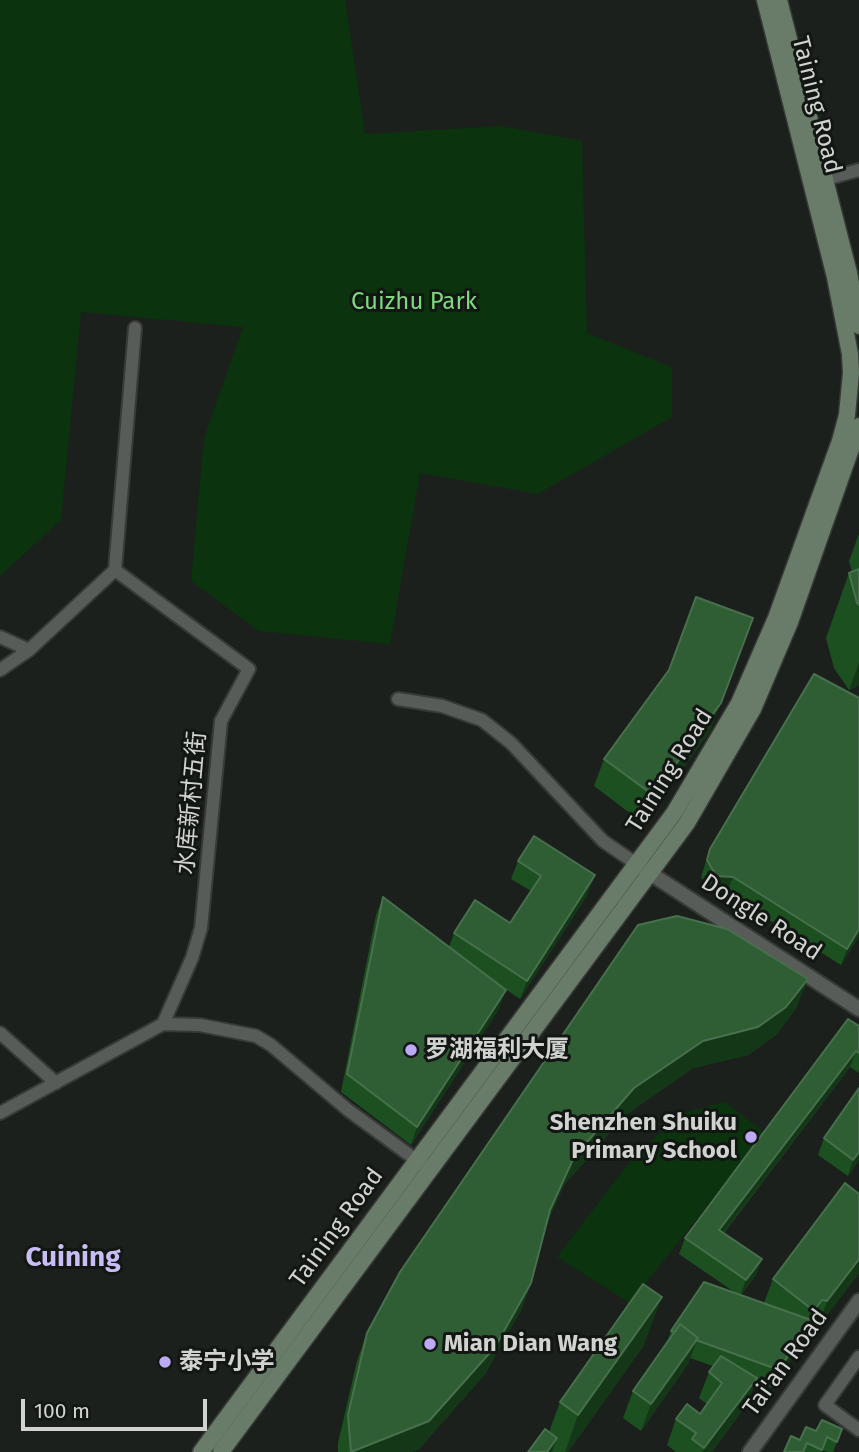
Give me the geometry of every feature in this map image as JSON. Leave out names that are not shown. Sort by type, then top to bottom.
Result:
[{"type":"main road","name":"Taining Road","points":[[221,1452],[429,1170],[644,870],[739,703],[776,618],[855,395],[835,277],[765,0]]},
{"type":"main road","name":"Taining Road","points":[[779,0],[826,178],[859,326]]},
{"type":"main road","name":"Taining Road","points":[[201,1452],[416,1160],[644,870],[687,823],[753,709],[790,622],[859,426]]},
{"type":"street","points":[[826,178],[859,170]]},
{"type":"street","points":[[0,670],[29,650],[115,570],[135,328]]},
{"type":"street","name":"水库新村五街","points":[[115,570],[249,668],[221,721],[201,928],[192,958],[163,1024]]},
{"type":"street","points":[[0,637],[29,650]]},
{"type":"street","points":[[398,699],[442,706],[482,720],[511,743],[603,841],[644,870]]},
{"type":"street","name":"Dongle Road","points":[[644,870],[859,1009]]},
{"type":"street","points":[[0,1114],[163,1024],[200,1025],[256,1036],[429,1170]]},
{"type":"street","points":[[0,1033],[57,1083]]},
{"type":"street","name":"Tai'an Road","points":[[750,1452],[859,1301]]},
{"type":"street","points":[[859,1357],[825,1405],[859,1430]]},
{"type":"green space","name":"Cuizhu Park","points":[[0,0],[345,0],[365,134],[501,126],[582,141],[587,333],[672,367],[672,417],[538,494],[420,473],[390,644],[259,631],[191,581],[204,438],[243,327],[81,312],[61,520],[0,576]]},
{"type":"green space","points":[[725,1102],[765,1133],[630,1303],[557,1257],[628,1164],[679,1114]]},
{"type":"building","points":[[859,569],[859,605],[849,573]]},
{"type":"building","points":[[696,597],[753,618],[721,703],[653,795],[604,759],[669,670]]},
{"type":"building","points":[[814,674],[859,698],[859,929],[847,949],[733,877],[716,876],[707,860],[710,849]]},
{"type":"building","points":[[534,836],[595,875],[527,981],[454,933],[475,900],[510,923],[541,876],[518,861]]},
{"type":"building","name":"罗湖福利大厦","points":[[383,897],[506,990],[417,1127],[347,1074]]},
{"type":"building","points":[[677,916],[727,929],[808,979],[786,1007],[758,1027],[703,1041],[634,1088],[574,1157],[550,1210],[531,1283],[495,1347],[429,1421],[351,1452],[348,1415],[367,1333],[400,1272],[638,925]]},
{"type":"building","points":[[848,1019],[859,1026],[859,1053],[856,1051],[719,1230],[762,1259],[746,1280],[685,1238]]},
{"type":"building","points":[[859,1088],[859,1152],[853,1160],[824,1138]]},
{"type":"building","points":[[845,1183],[859,1194],[859,1259],[827,1301],[822,1300],[814,1311],[773,1279]]},
{"type":"building","points":[[704,1282],[811,1320],[779,1370],[696,1340],[698,1338],[680,1324],[675,1332],[671,1331]]},
{"type":"building","points":[[643,1284],[662,1297],[578,1415],[560,1402]]},
{"type":"building","points":[[680,1324],[698,1338],[651,1404],[633,1391]]},
{"type":"building","points":[[721,1356],[757,1378],[704,1448],[692,1439],[696,1433],[676,1419],[687,1404],[700,1414],[722,1383],[709,1372]]},
{"type":"building","points":[[822,1420],[842,1429],[837,1442],[827,1437],[822,1450],[807,1443],[803,1452],[784,1452],[791,1436],[800,1440],[806,1427],[816,1431]]},
{"type":"building","points":[[545,1429],[557,1438],[547,1452],[528,1452]]},
{"type":"place","name":"罗湖福利大厦","points":[[411,1050]]},
{"type":"place","name":"Shenzhen Shuiku Primary School","points":[[751,1137]]},
{"type":"place","name":"Mian Dian Wang","points":[[430,1344]]},
{"type":"place","name":"泰宁小学","points":[[165,1362]]},
{"type":"district","name":"Cuining","points":[[73,1258]]}]
